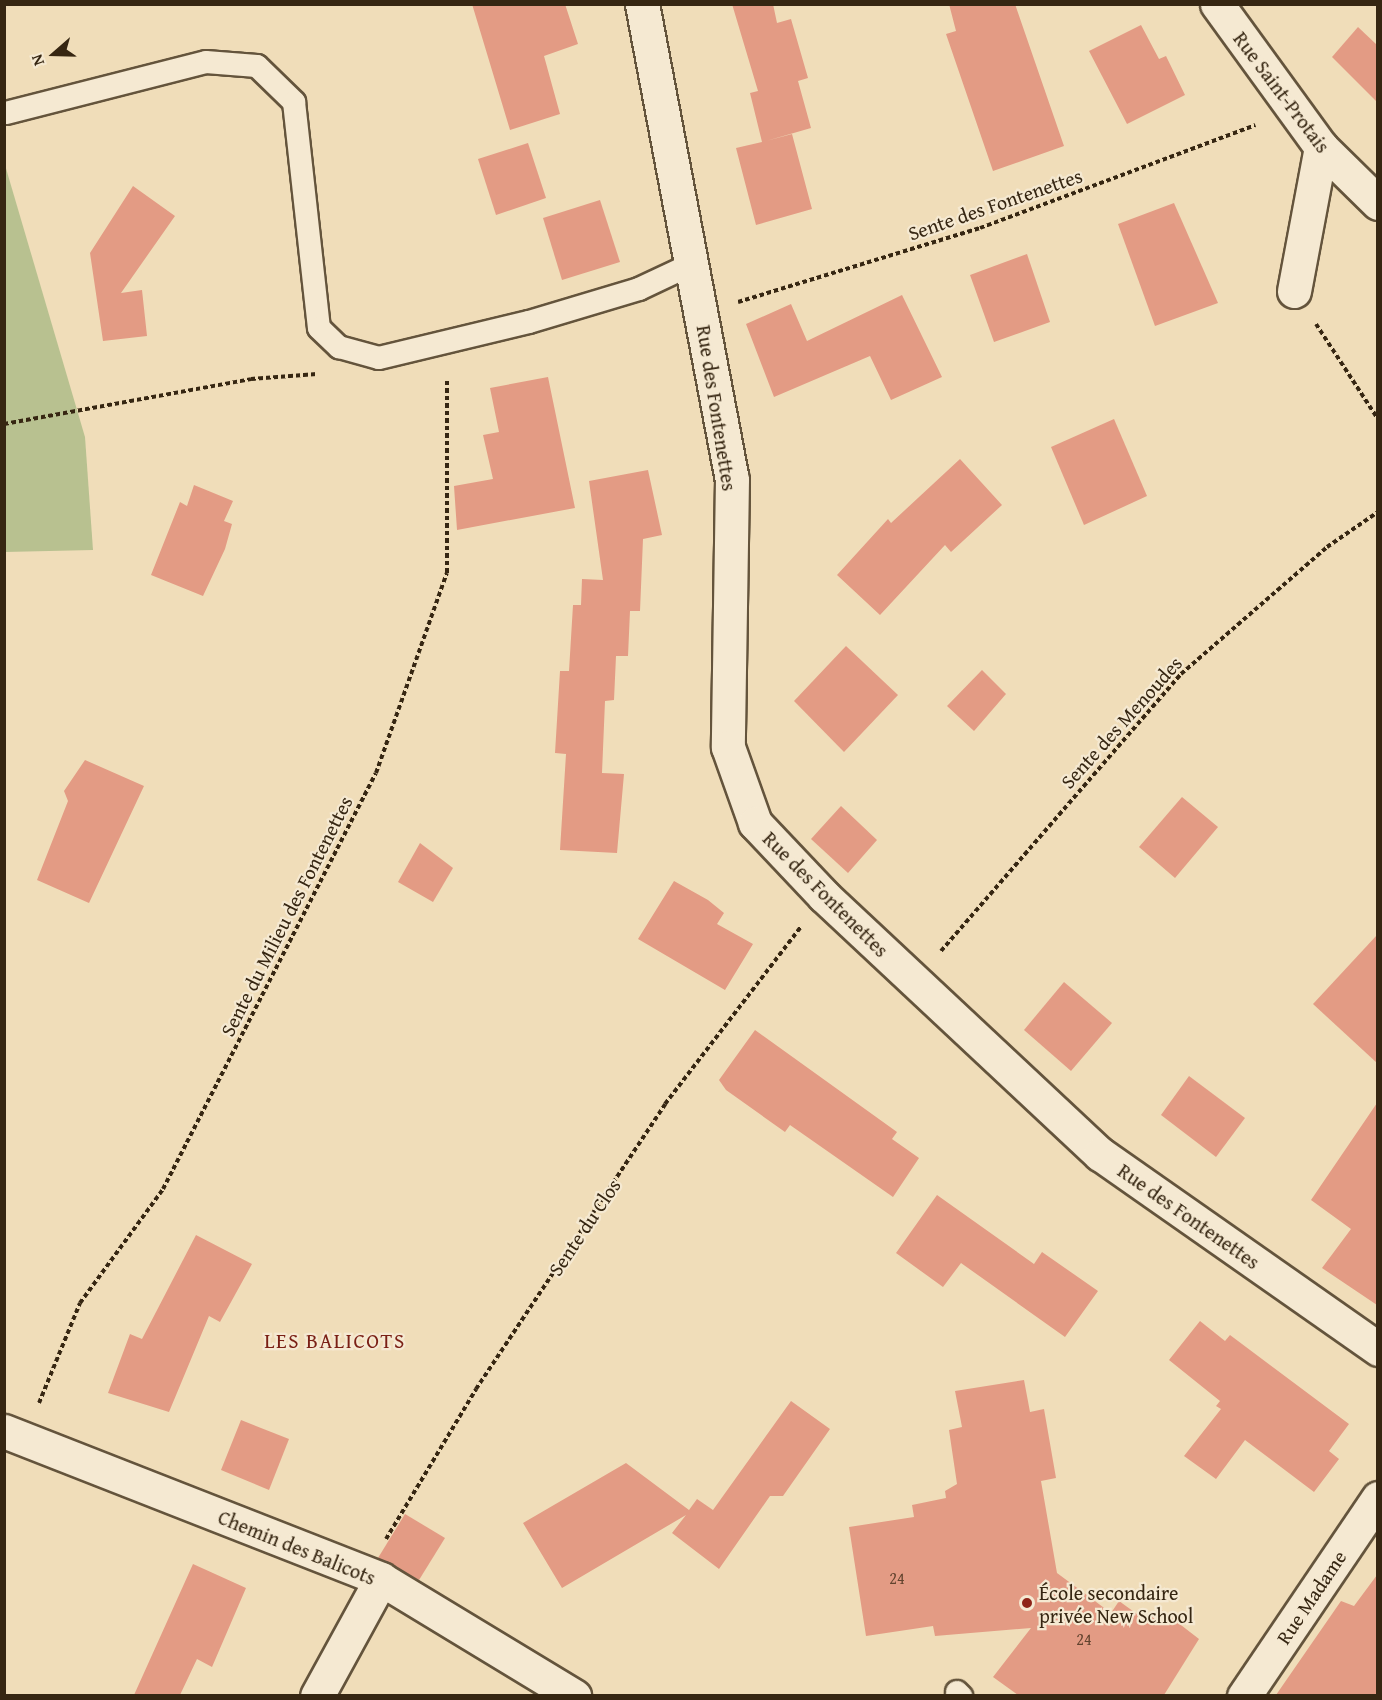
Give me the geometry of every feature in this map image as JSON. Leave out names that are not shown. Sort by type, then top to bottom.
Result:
[{"type":"street","name":"Rue des Fontenettes","points":[[642,4],[732,479],[728,747],[755,823],[824,896],[1100,1154],[1377,1349]]},
{"type":"street","name":"Rue Saint-Protais","points":[[1217,4],[1320,147],[1377,203]]},
{"type":"street","points":[[1294,291],[1320,147]]},
{"type":"street","name":"Chemin des Balicots","points":[[14,1436],[373,1576],[574,1695]]},
{"type":"street","name":"Rue Madame","points":[[1244,1695],[1377,1498]]},
{"type":"street","points":[[317,1695],[373,1576]]},
{"type":"lane","points":[[6,113],[206,62],[257,66],[294,102],[319,328],[339,347],[378,358],[529,322],[639,289],[690,265]]},
{"type":"path","name":"Sente des Fontenettes","points":[[702,314],[980,228],[1294,111]]},
{"type":"path","points":[[1294,291],[1377,419]]},
{"type":"path","name":"Sente du Milieu des Fontenettes","points":[[14,1436],[80,1304],[163,1189],[376,773],[447,573],[446,366]]},
{"type":"path","name":"Sente des Menoudes","points":[[915,981],[1181,674],[1327,547],[1377,512]]},
{"type":"path","name":"Sente du Clos","points":[[373,1576],[476,1389],[665,1104],[824,896]]},
{"type":"green space","points":[[5,165],[85,437],[93,550],[5,552]]},
{"type":"building","points":[[472,4],[565,4],[578,44],[544,56],[560,114],[510,130]]},
{"type":"building","points":[[732,4],[773,4],[777,23],[791,19],[808,78],[798,81],[811,128],[766,141],[792,134],[812,209],[756,225],[736,148],[762,142],[750,93],[758,91]]},
{"type":"building","points":[[949,4],[1015,4],[1064,146],[993,171],[946,34],[956,31]]},
{"type":"building","points":[[1141,25],[1159,59],[1166,56],[1185,95],[1127,124],[1089,51]]},
{"type":"building","points":[[1358,27],[1377,45],[1377,102],[1332,57]]},
{"type":"building","points":[[528,143],[546,198],[496,215],[478,159]]},
{"type":"building","points":[[133,186],[175,216],[121,293],[142,290],[147,336],[103,341],[90,253]]},
{"type":"building","points":[[600,200],[620,262],[562,280],[543,218]]},
{"type":"building","points":[[1174,203],[1218,303],[1155,326],[1118,224]]},
{"type":"building","points":[[1027,254],[1050,322],[994,342],[970,275]]},
{"type":"building","points":[[902,295],[942,377],[891,400],[870,356],[774,397],[746,324],[791,304],[807,341]]},
{"type":"building","points":[[548,377],[575,508],[457,530],[454,486],[493,479],[483,435],[499,432],[490,388]]},
{"type":"building","points":[[1114,419],[1147,496],[1084,525],[1051,447]]},
{"type":"building","points":[[960,459],[1002,505],[951,552],[945,545],[880,615],[837,575],[888,519],[891,523]]},
{"type":"building","points":[[648,470],[662,535],[643,539],[640,611],[630,611],[628,656],[616,656],[614,700],[605,701],[602,773],[624,774],[617,853],[560,850],[566,754],[555,753],[560,671],[569,671],[573,605],[581,605],[582,579],[603,580],[589,481]]},
{"type":"building","points":[[194,485],[233,501],[224,521],[232,524],[225,549],[203,596],[151,575],[180,502],[187,506]]},
{"type":"building","points":[[846,646],[898,695],[844,752],[794,701]]},
{"type":"building","points":[[982,670],[1006,694],[974,731],[947,706]]},
{"type":"building","points":[[85,760],[144,786],[89,903],[37,880],[68,801],[64,791]]},
{"type":"building","points":[[1182,797],[1218,827],[1175,878],[1139,847]]},
{"type":"building","points":[[841,806],[877,840],[848,873],[811,839]]},
{"type":"building","points":[[420,843],[453,868],[433,902],[398,882]]},
{"type":"building","points":[[674,881],[708,900],[724,913],[717,924],[753,944],[725,990],[638,939]]},
{"type":"building","points":[[1377,935],[1377,1063],[1313,1004]]},
{"type":"building","points":[[1064,982],[1112,1023],[1071,1071],[1024,1030]]},
{"type":"building","points":[[755,1030],[897,1132],[892,1139],[919,1158],[893,1197],[790,1125],[785,1132],[726,1090],[719,1080]]},
{"type":"building","points":[[1189,1076],[1245,1118],[1216,1157],[1161,1115]]},
{"type":"building","points":[[1377,1103],[1377,1305],[1322,1268],[1351,1229],[1311,1200]]},
{"type":"building","points":[[937,1195],[1034,1264],[1042,1252],[1098,1291],[1065,1337],[961,1263],[943,1287],[896,1253]]},
{"type":"building","points":[[196,1235],[252,1264],[220,1322],[209,1316],[169,1412],[108,1393],[130,1334],[142,1339]]},
{"type":"building","points":[[1200,1321],[1225,1341],[1230,1335],[1349,1424],[1329,1451],[1339,1459],[1314,1492],[1245,1440],[1216,1479],[1184,1456],[1221,1409],[1216,1406],[1220,1401],[1169,1360]]},
{"type":"building","points":[[1024,1380],[1030,1412],[1044,1409],[1056,1478],[1041,1481],[1057,1573],[1111,1613],[1119,1601],[1148,1622],[1159,1608],[1199,1639],[1164,1695],[1018,1695],[993,1677],[1031,1628],[935,1636],[933,1626],[866,1636],[849,1527],[914,1517],[912,1505],[946,1498],[945,1491],[957,1484],[949,1430],[962,1427],[955,1391]]},
{"type":"building","points":[[791,1401],[830,1429],[783,1496],[770,1496],[719,1569],[672,1533],[686,1515],[562,1588],[523,1523],[626,1463],[689,1510],[697,1499],[713,1510]]},
{"type":"building","points":[[241,1420],[289,1439],[269,1490],[221,1470]]},
{"type":"building","points":[[405,1514],[445,1538],[419,1580],[378,1558]]},
{"type":"building","points":[[193,1564],[246,1588],[212,1667],[197,1659],[180,1695],[134,1695]]},
{"type":"building","points":[[1377,1575],[1377,1695],[1276,1695],[1341,1601],[1354,1606]]},
{"type":"place","name":"École secondaire privée New School","points":[[1027,1603]]},
{"type":"district","name":"LES BALICOTS","points":[[335,1341]]}]
